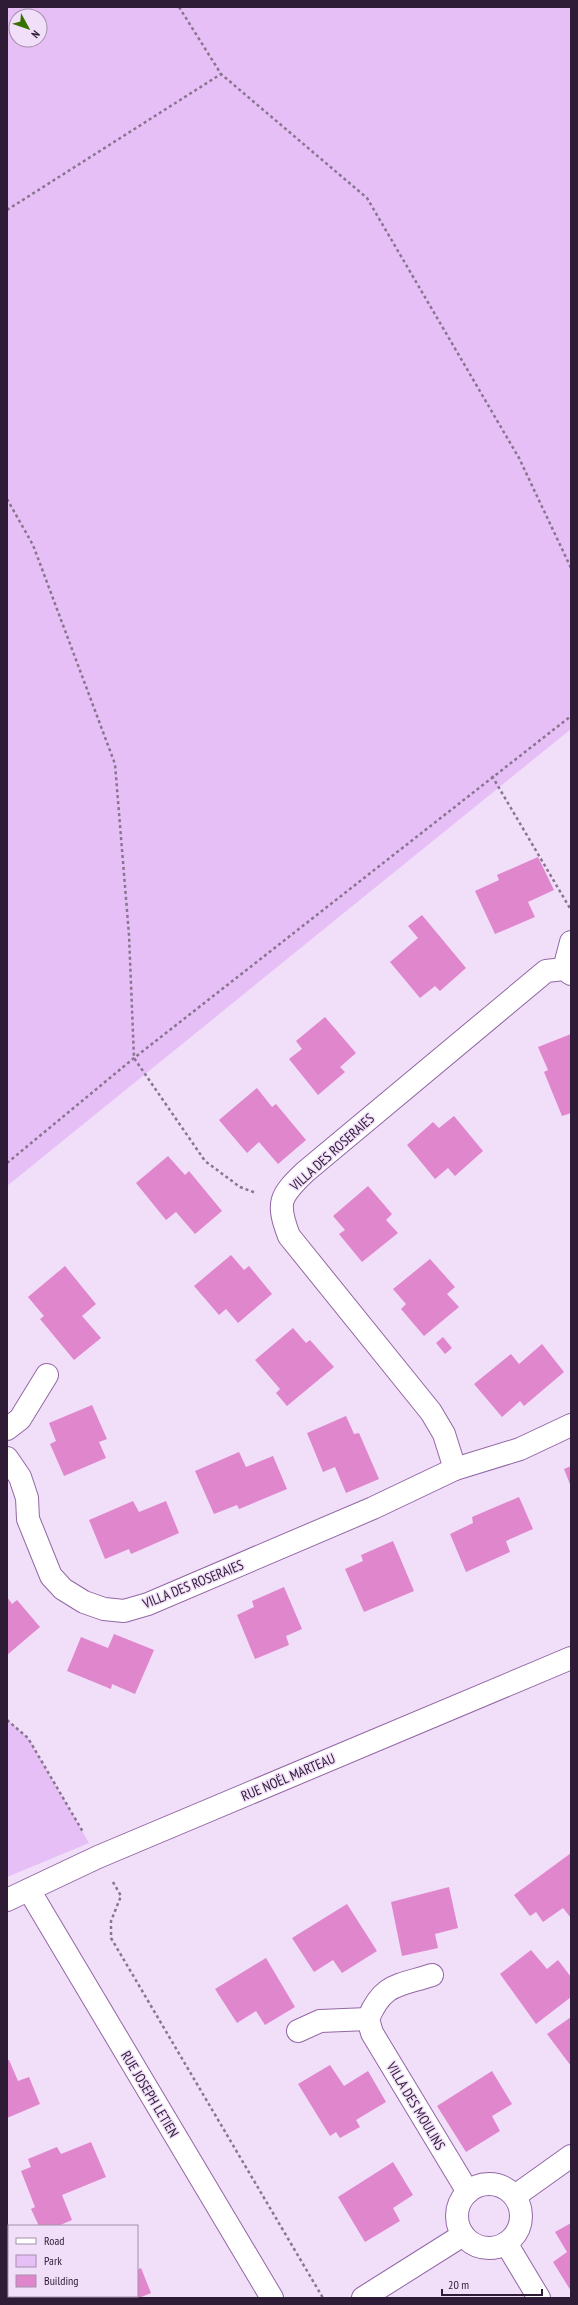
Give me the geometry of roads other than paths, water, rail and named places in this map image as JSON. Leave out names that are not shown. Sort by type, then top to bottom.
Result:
[{"type":"street","name":"VILLA DES ROSERAIES","points":[[455,1469],[444,1434],[432,1412],[289,1236],[282,1219],[281,1202],[290,1186],[305,1172],[546,971],[568,971],[571,942]]},
{"type":"street","points":[[7,1429],[20,1419],[47,1375]]},
{"type":"street","name":"VILLA DES ROSERAIES","points":[[7,1458],[22,1484],[27,1498],[28,1519],[51,1576],[63,1589],[84,1602],[104,1609],[124,1611],[148,1604],[373,1508],[455,1469],[520,1449],[571,1425]]},
{"type":"street","name":"RUE NOËL MARTEAU","points":[[7,1900],[98,1857],[571,1658]]},
{"type":"street","name":"RUE JOSEPH LETIEN","points":[[29,1890],[272,2298]]},
{"type":"street","points":[[298,2030],[320,2021],[368,2018],[375,2002],[386,1990],[432,1975]]},
{"type":"street","name":"VILLA DES MOULINS","points":[[368,2018],[372,2033],[468,2192]]},
{"type":"street","points":[[515,2196],[571,2156]]},
{"type":"street","points":[[486,2184],[496,2184],[503,2186],[515,2196],[521,2213],[520,2224],[515,2234],[506,2243],[491,2248],[479,2246],[463,2235],[457,2222],[457,2211],[461,2200],[468,2192],[486,2184]]},
{"type":"street","points":[[363,2298],[463,2235]]},
{"type":"street","points":[[506,2243],[539,2298]]}]
